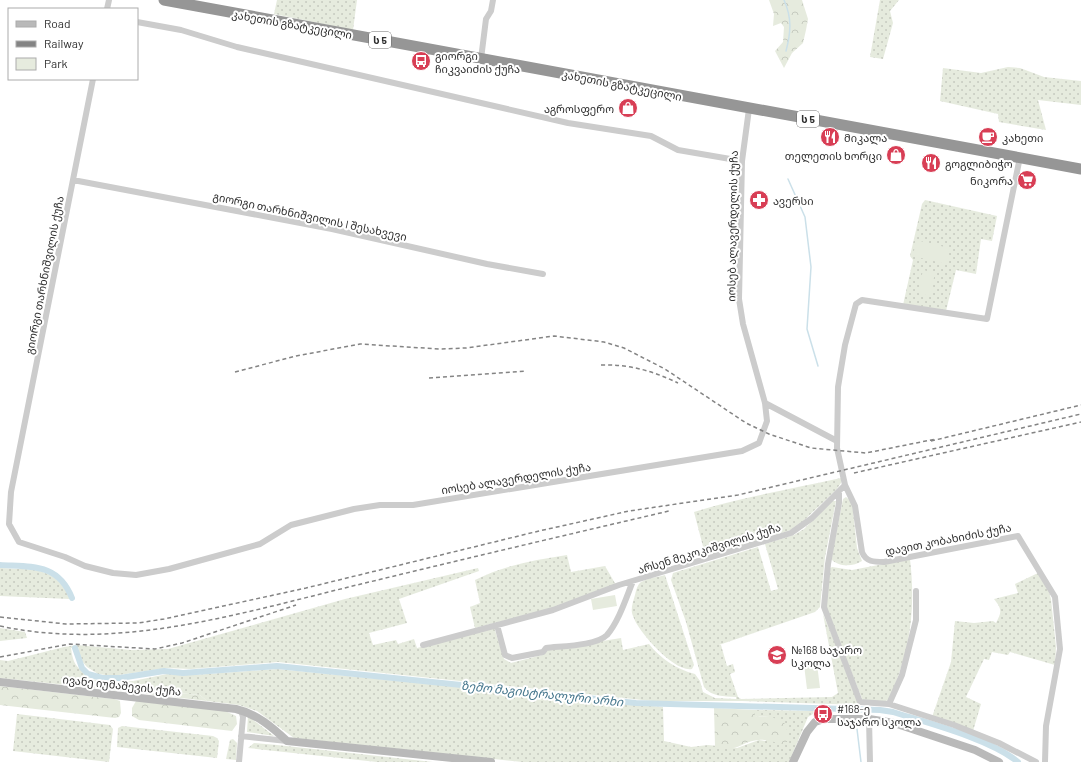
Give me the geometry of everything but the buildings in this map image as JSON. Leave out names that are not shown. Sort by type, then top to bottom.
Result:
[{"type":"highway","name":"კახეთის გზატკეცილი","points":[[164,0],[186,2],[481,59],[1081,169]]},
{"type":"street","points":[[481,59],[486,19],[491,11],[493,0]]},
{"type":"street","points":[[138,22],[181,30],[238,47],[568,123],[651,136],[678,150],[742,161]]},
{"type":"street","name":"გიორგი თარხნიშვილის ქუჩა","points":[[15,476],[93,80]]},
{"type":"street","name":"იოსებ ალავერდელის ქუჩა","points":[[15,476],[11,492],[10,524],[19,542],[66,557],[85,566],[113,573],[136,576],[169,569],[260,544],[291,525],[354,509],[380,505],[413,505],[742,451],[759,442],[767,421],[765,403],[743,324],[739,299],[742,161],[749,109]]},
{"type":"street","points":[[845,485],[837,448],[838,387],[845,345],[856,304],[858,301],[862,300],[986,319],[1020,158]]},
{"type":"street","name":"გიორგი თარხნიშვილის I შესახვევი","points":[[73,180],[332,229],[487,264],[542,274]]},
{"type":"street","points":[[765,403],[837,441]]},
{"type":"street","name":"არსენ მეკოკიშვილის ქუჩა","points":[[423,645],[553,610],[633,581],[791,533],[812,518],[845,485]]},
{"type":"street","name":"დავით კობახიძის ქუჩა","points":[[845,485],[855,506],[864,557],[876,562],[976,545],[1018,536],[1055,597],[1060,649],[1046,726],[1045,762]]},
{"type":"street","points":[[839,491],[839,503],[828,564],[824,607],[860,702],[889,704],[999,743],[1036,762]]},
{"type":"street","points":[[497,625],[505,655],[512,658],[543,652],[546,648],[595,641],[606,635],[618,616],[633,581]]},
{"type":"street","points":[[889,704],[902,675],[916,620],[916,591]]},
{"type":"street","name":"ივანე იუმაშევის ქუჩა","points":[[0,682],[241,710],[267,723],[287,741]]},
{"type":"street","points":[[239,762],[242,717],[241,710]]},
{"type":"street","points":[[793,762],[806,732],[815,722],[824,719],[869,719],[886,721],[975,750],[999,762]]},
{"type":"street","points":[[869,719],[870,762]]},
{"type":"street","points":[[241,736],[491,762]]},
{"type":"green space","points":[[277,0],[357,0],[353,30],[274,14]]},
{"type":"green space","points":[[769,0],[802,0],[808,19],[803,43],[792,53],[784,68],[775,51],[783,42],[784,27],[781,23],[773,26],[774,14]]},
{"type":"green space","points":[[880,0],[899,0],[890,11],[893,23],[883,59],[870,57]]},
{"type":"green space","points":[[1008,67],[1020,68],[1044,77],[1081,81],[1081,105],[1038,100],[1046,130],[999,122],[998,114],[940,101],[943,68],[981,73]]},
{"type":"green space","points":[[925,200],[997,216],[992,241],[981,239],[976,274],[956,270],[946,311],[903,305],[913,260],[910,256],[922,204]]},
{"type":"green space","points":[[916,240],[949,248],[946,264],[913,256]]},
{"type":"green space","points":[[923,270],[935,273],[930,296],[918,293]]},
{"type":"green space","points":[[841,478],[841,483],[836,490],[798,526],[791,530],[706,558],[694,512],[749,498]]},
{"type":"green space","points":[[846,497],[852,502],[857,548],[862,561],[850,565],[842,565],[831,559],[843,499]]},
{"type":"green space","points":[[832,501],[836,501],[825,557],[820,607],[815,612],[719,645],[721,645],[727,666],[733,664],[735,672],[730,674],[738,697],[741,699],[832,697],[838,693],[823,614],[861,705],[742,701],[652,701],[278,662],[191,669],[167,668],[119,675],[106,675],[98,674],[87,667],[80,659],[78,647],[71,648],[74,661],[78,668],[92,681],[86,683],[85,687],[0,678],[0,660],[8,661],[77,645],[131,650],[168,649],[345,599],[478,568],[479,571],[399,599],[407,623],[369,633],[373,645],[396,640],[398,644],[414,639],[417,648],[494,627],[504,659],[511,663],[542,655],[547,650],[621,638],[623,650],[649,644],[669,663],[695,674],[700,681],[703,692],[715,698],[736,699],[736,697],[711,693],[704,687],[686,622],[671,580],[673,573],[758,547],[771,591],[778,589],[765,544],[794,535],[804,529]]},
{"type":"green space","points":[[567,555],[571,572],[605,566],[616,585],[560,606],[475,628],[470,607],[480,603],[475,580],[509,567],[532,561]]},
{"type":"green space","points":[[910,559],[912,578],[912,614],[910,631],[902,665],[889,699],[886,701],[863,701],[825,606],[829,569],[832,567],[852,570]]},
{"type":"green space","points":[[0,568],[32,570],[50,575],[58,580],[70,599],[0,596]]},
{"type":"green space","points":[[1038,573],[1048,589],[1051,599],[1056,647],[1055,665],[1010,652],[1008,655],[992,652],[989,660],[984,659],[966,697],[981,704],[973,731],[932,717],[951,662],[955,621],[974,623],[993,621],[996,623],[1000,608],[994,599],[1018,593],[1015,584]]},
{"type":"green space","points":[[665,575],[694,665],[692,669],[685,669],[676,665],[658,650],[642,632],[632,614],[633,603],[640,583]]},
{"type":"green space","points":[[615,595],[617,606],[593,610],[591,599]]},
{"type":"green space","points":[[0,628],[25,632],[27,638],[0,641]]},
{"type":"green space","points":[[817,664],[820,688],[807,689],[804,665]]},
{"type":"green space","points":[[277,669],[663,707],[664,741],[691,747],[708,745],[737,748],[759,740],[766,741],[769,716],[755,717],[755,710],[819,711],[819,713],[808,717],[789,762],[522,762],[294,738],[257,711],[239,705],[207,701],[200,695],[145,690],[136,687],[133,681],[167,674],[193,675]]},
{"type":"green space","points":[[91,679],[114,682],[133,681],[136,687],[145,690],[200,695],[207,701],[85,687],[86,683],[92,681]]},
{"type":"green space","points":[[0,686],[114,699],[120,701],[121,713],[119,717],[115,718],[0,705]]},
{"type":"green space","points":[[136,701],[225,711],[236,716],[237,724],[232,731],[139,720],[132,716],[132,708]]},
{"type":"green space","points":[[714,708],[755,710],[755,717],[769,716],[784,722],[790,738],[784,745],[772,741],[762,740],[752,741],[735,748],[715,746]]},
{"type":"green space","points":[[17,714],[110,725],[113,729],[109,762],[13,751]]},
{"type":"green space","points":[[248,716],[274,736],[247,732]]},
{"type":"green space","points":[[122,726],[213,736],[219,741],[217,758],[117,747],[118,728]]},
{"type":"green space","points":[[233,739],[237,743],[236,760],[226,759],[230,740]]},
{"type":"green space","points":[[254,743],[433,762],[377,762],[248,748]]},
{"type":"waterway","points":[[784,0],[787,7],[790,25],[786,51]]},
{"type":"waterway","points":[[788,179],[805,217],[811,267],[807,329],[818,366]]},
{"type":"waterway","name":"ზემო მაგისტრალური არხი","points":[[0,565],[33,567],[52,573],[59,578],[72,598]]},
{"type":"waterway","name":"ზემო მაგისტრალური არხი","points":[[75,648],[82,668],[88,674],[102,678],[120,678],[164,671],[183,673],[277,666],[636,703],[880,710],[893,712],[958,732],[992,746],[1018,762]]},
{"type":"waterway","points":[[857,729],[861,762]]},
{"type":"railway","points":[[235,372],[296,356],[360,344],[439,349],[466,348],[554,336],[604,342],[624,348],[665,369],[746,423],[769,434],[811,448],[866,453],[936,439]]},
{"type":"railway","points":[[601,365],[641,369],[678,383]]},
{"type":"railway","points":[[429,378],[526,371]]},
{"type":"railway","points":[[931,441],[1081,405]]},
{"type":"railway","points":[[0,617],[66,624],[138,623],[164,619],[306,588],[539,531],[629,511],[738,495],[1081,414]]},
{"type":"railway","points":[[854,473],[1081,422]]},
{"type":"railway","points":[[0,626],[45,633],[91,634],[137,632],[182,625],[272,606],[438,565],[669,511]]},
{"type":"railway","points":[[0,657],[70,644],[155,649],[182,643],[296,605]]},
{"type":"place","name":"გიორგი ჩიკვაიძის ქუჩა","points":[[421,61]]},
{"type":"place","name":"აგროსფერო","points":[[628,108]]},
{"type":"place","name":"მიკალა","points":[[830,137]]},
{"type":"place","name":"კახეთი","points":[[988,137]]},
{"type":"place","name":"თელეთის ხორცი","points":[[896,155]]},
{"type":"place","name":"გოგლიბიჭო","points":[[931,163]]},
{"type":"place","name":"ნიკორა","points":[[1027,180]]},
{"type":"place","name":"ავერსი","points":[[759,200]]},
{"type":"place","name":"№168 საჯარო სკოლა","points":[[777,655]]},
{"type":"place","name":"#168-ე საჯარო სკოლა","points":[[823,714]]}]
